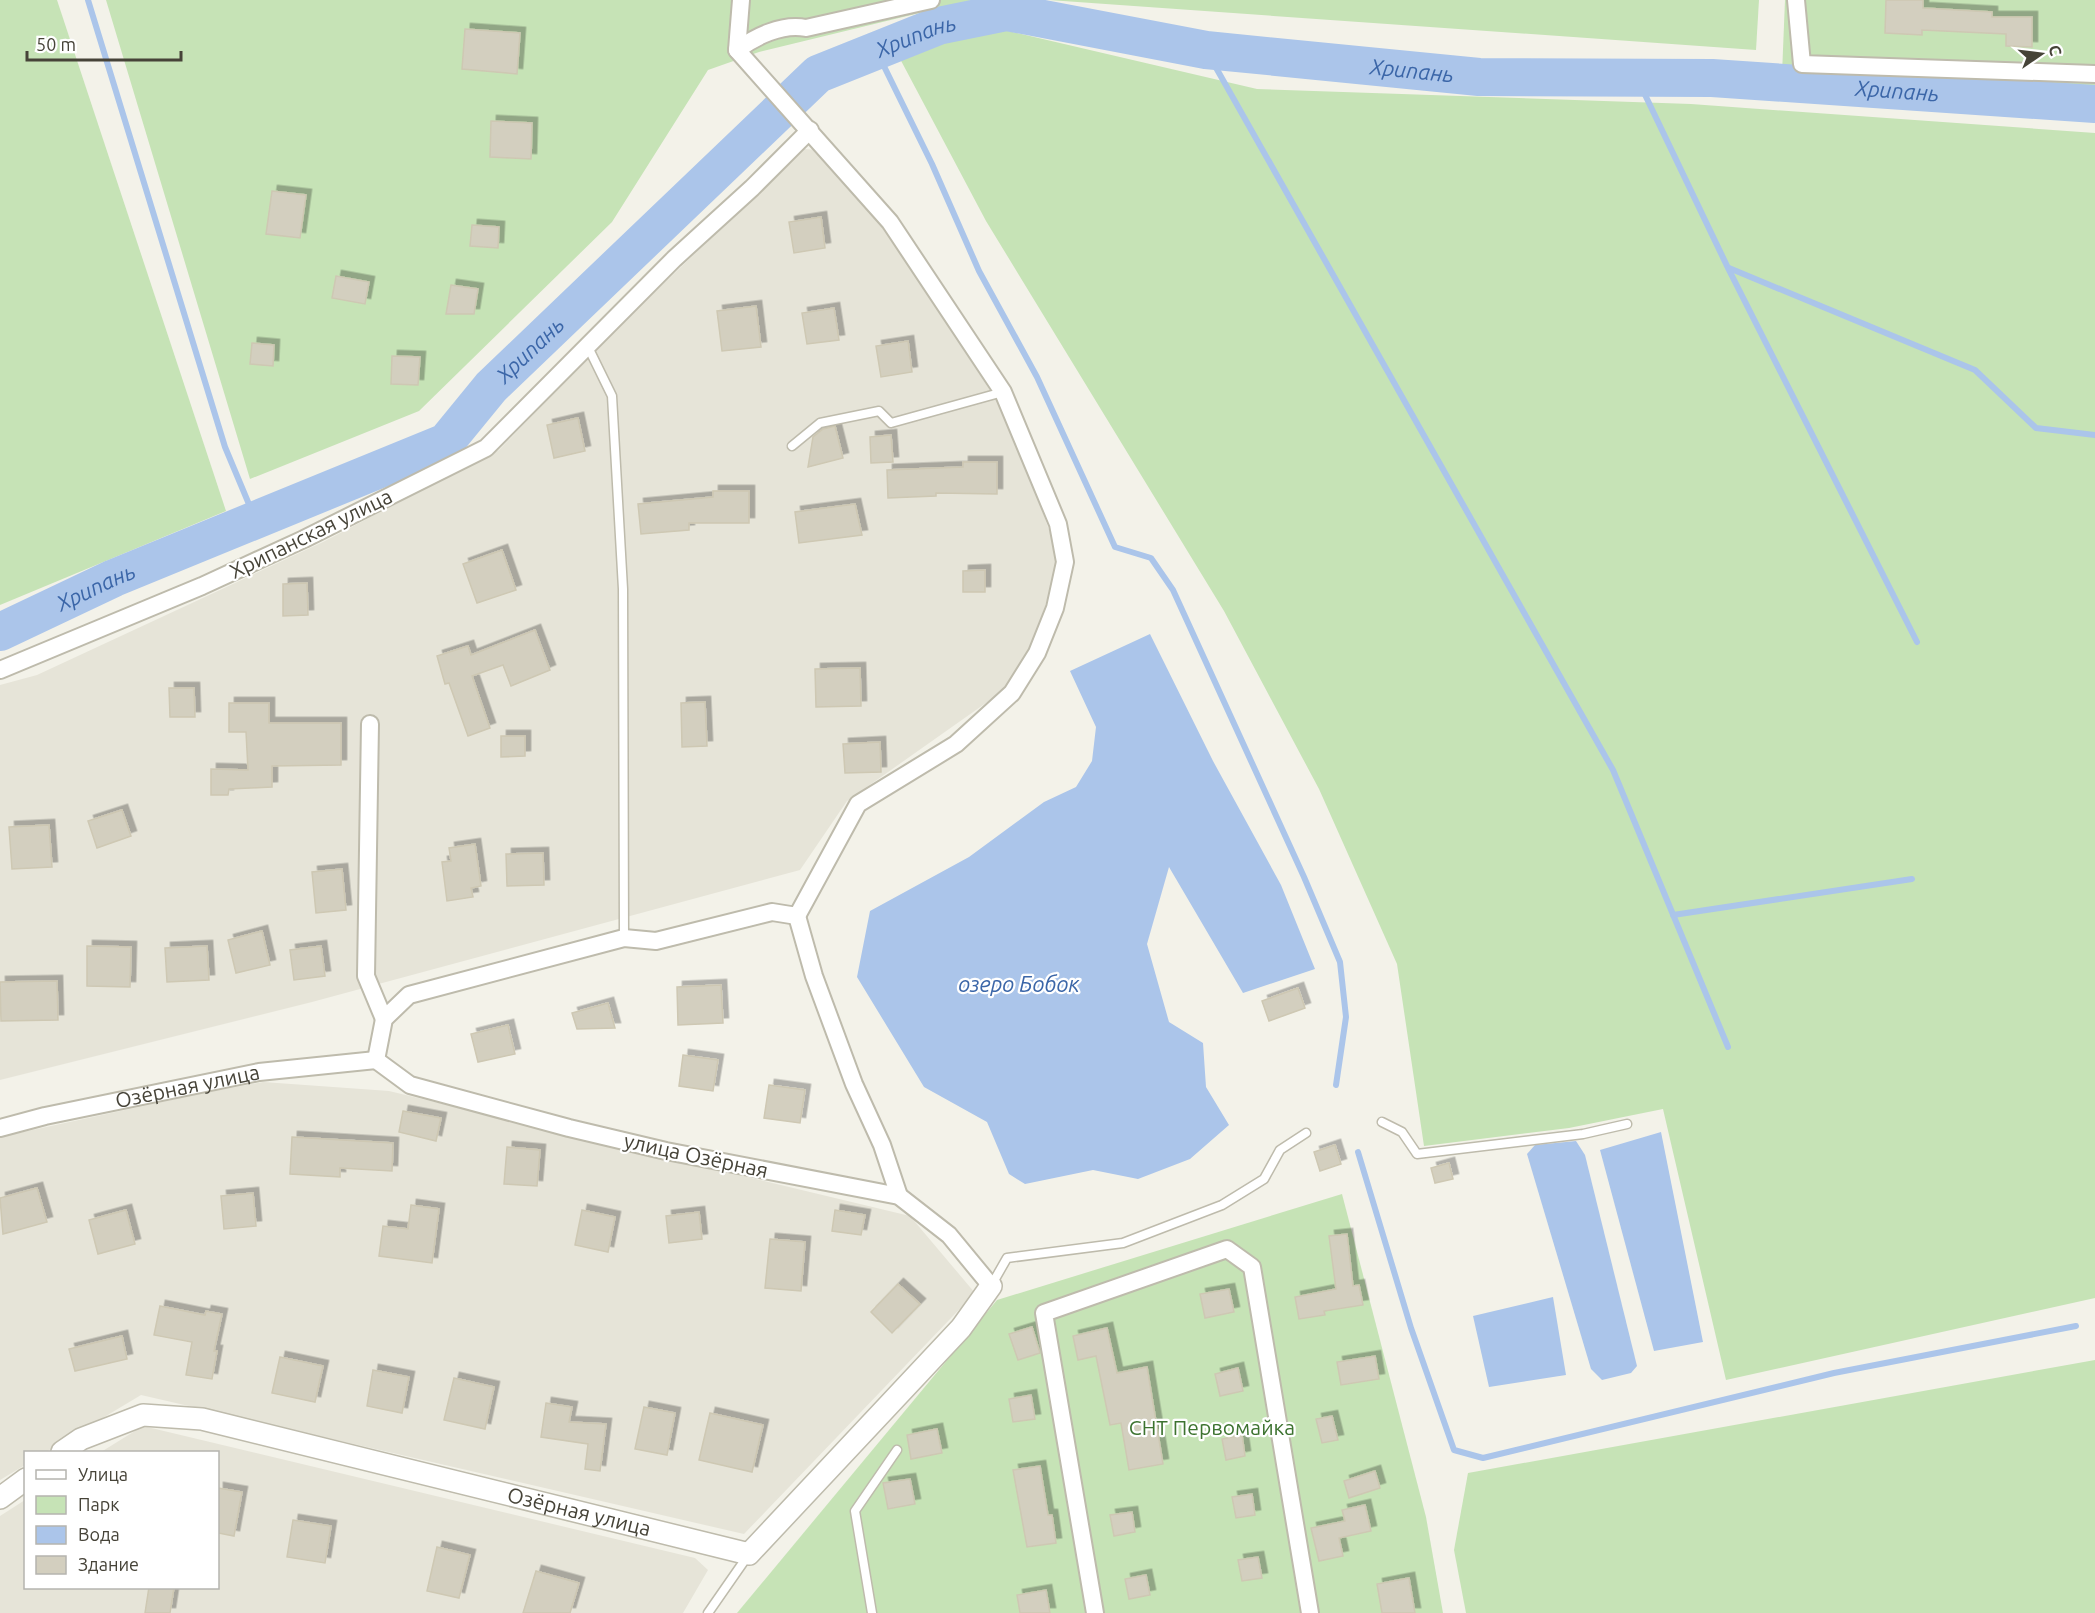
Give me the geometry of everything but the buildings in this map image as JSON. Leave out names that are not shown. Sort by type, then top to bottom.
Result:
[{"type":"street","points":[[741,0],[737,50],[890,222],[1003,392],[1058,524],[1065,562],[1055,608],[1037,653],[1012,693],[956,744],[858,804],[797,916],[817,985],[854,1084],[882,1145],[899,1196]]},
{"type":"street","points":[[737,50],[755,37],[797,26],[806,28],[931,0]]},
{"type":"street","points":[[1796,0],[1802,63],[2095,74]]},
{"type":"street","name":"Хрипанская улица","points":[[0,670],[304,540],[486,448],[674,259],[752,188],[810,130]]},
{"type":"street","points":[[370,724],[366,976],[384,1020],[376,1060]]},
{"type":"street","points":[[384,1020],[409,995],[624,938],[656,941],[772,912],[797,916]]},
{"type":"street","name":"улица Озёрная","points":[[376,1060],[410,1084],[569,1128],[666,1151],[899,1196],[949,1235],[991,1286]]},
{"type":"street","name":"Озёрная улица","points":[[0,1128],[45,1116],[259,1072],[376,1060]]},
{"type":"street","points":[[1095,1613],[1044,1313],[1227,1249],[1252,1267],[1310,1613]]},
{"type":"street","points":[[749,1554],[961,1328],[991,1286]]},
{"type":"street","name":"Озёрная улица","points":[[63,1451],[81,1439],[143,1415],[202,1419],[749,1554]]},
{"type":"street","points":[[0,1498],[24,1480]]},
{"type":"lane","points":[[588,347],[612,396],[623,589],[624,938]]},
{"type":"lane","points":[[792,446],[820,423],[879,411],[891,423],[1003,392]]},
{"type":"lane","points":[[1382,1122],[1402,1132],[1417,1154],[1583,1134],[1627,1124]]},
{"type":"lane","points":[[991,1286],[1007,1258],[1123,1243],[1222,1205],[1264,1179],[1280,1150],[1306,1133]]},
{"type":"lane","points":[[872,1613],[855,1511],[897,1450]]},
{"type":"lane","points":[[708,1613],[749,1554]]},
{"type":"shaded area","points":[[804,149],[818,150],[884,226],[1009,420],[1060,560],[1030,652],[1010,686],[847,801],[800,870],[312,1002],[0,1080],[0,685],[37,675],[323,542],[499,450],[611,334]]},
{"type":"shaded area","points":[[263,1082],[389,1091],[910,1216],[975,1293],[744,1534],[141,1395],[48,1451],[24,1451],[24,1466],[0,1480],[0,1137]]},
{"type":"shaded area","points":[[143,1426],[695,1558],[708,1570],[683,1613],[0,1613],[0,1516],[24,1501],[24,1589],[219,1589],[219,1451],[103,1451]]},
{"type":"green space","points":[[0,0],[57,0],[226,511],[0,605]]},
{"type":"green space","points":[[106,0],[973,0],[759,52],[708,70],[612,222],[419,411],[250,479]]},
{"type":"green space","points":[[1049,0],[1759,0],[1756,50]]},
{"type":"green space","points":[[1785,0],[2095,0],[2095,121],[1781,99]]},
{"type":"green space","points":[[991,27],[1257,89],[1691,104],[2095,133],[2095,1298],[1726,1380],[1663,1109],[1569,1128],[1424,1146],[1397,964],[1319,789],[1224,611],[986,221],[898,55]]},
{"type":"green space","name":"СНТ Первомайка","points":[[1342,1194],[1426,1517],[1443,1613],[737,1613],[997,1300]]},
{"type":"green space","points":[[2095,1360],[2095,1613],[1466,1613],[1454,1550],[1468,1473]]},
{"type":"water","name":"озеро Бобок","points":[[1150,634],[1213,761],[1281,885],[1315,969],[1243,993],[1169,867],[1147,944],[1169,1022],[1203,1043],[1206,1087],[1229,1125],[1190,1159],[1138,1179],[1093,1170],[1025,1184],[1009,1174],[987,1122],[924,1087],[857,977],[870,911],[969,857],[1044,802],[1076,787],[1092,761],[1096,727],[1070,671]]},
{"type":"water","points":[[1661,1132],[1703,1342],[1654,1351],[1600,1150]]},
{"type":"water","points":[[1576,1141],[1585,1155],[1637,1366],[1631,1373],[1602,1380],[1591,1369],[1527,1154],[1535,1145]]},
{"type":"water","points":[[1553,1297],[1566,1375],[1489,1387],[1473,1316]]},
{"type":"waterway","points":[[88,0],[225,447],[256,521]]},
{"type":"waterway","name":"Хрипань","points":[[0,632],[114,578],[446,442],[491,387],[818,74],[938,26],[1007,12],[1206,50],[1479,77],[1712,78],[2095,104]]},
{"type":"waterway","points":[[876,50],[932,164],[979,271],[1037,377],[1115,547],[1151,558],[1173,590],[1304,877],[1340,962],[1346,1017],[1336,1085]]},
{"type":"waterway","points":[[1206,50],[1613,770],[1728,1047]]},
{"type":"waterway","points":[[1637,78],[1728,268],[1917,642]]},
{"type":"waterway","points":[[1729,268],[1975,370],[2036,428],[2095,435]]},
{"type":"waterway","points":[[1673,915],[1912,879]]},
{"type":"waterway","points":[[1358,1152],[1411,1328],[1454,1450],[1483,1458],[1834,1373],[2076,1326]]}]
